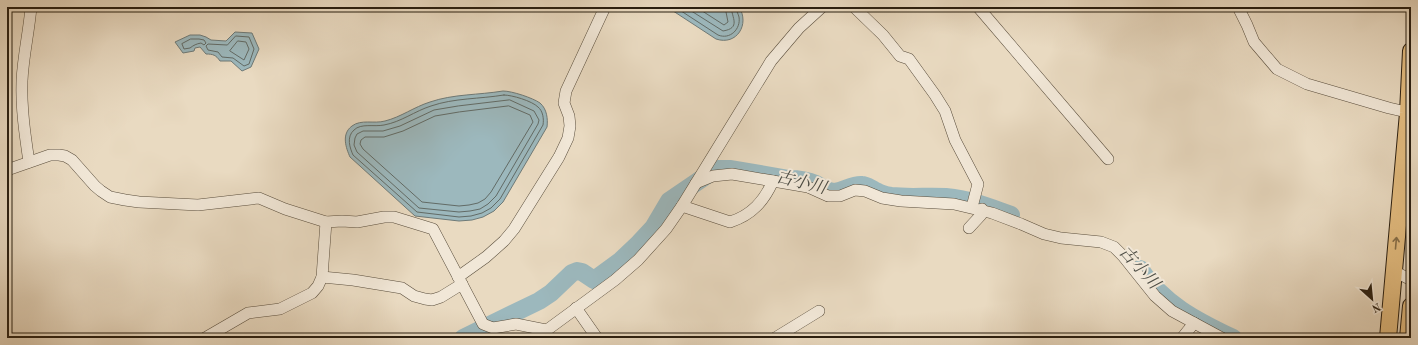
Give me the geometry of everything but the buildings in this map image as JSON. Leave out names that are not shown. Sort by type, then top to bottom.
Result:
[{"type":"highway","points":[[1388,338],[1410,113],[1411,51]]},
{"type":"highway","points":[[1408,338],[1411,306]]},
{"type":"street","points":[[29,162],[22,113],[22,81],[31,7]]},
{"type":"street","points":[[322,277],[353,280],[402,288],[414,296],[425,300],[432,300],[440,297],[504,241],[514,229],[559,158],[568,138],[570,126],[569,116],[564,103],[566,91],[605,7]]},
{"type":"street","points":[[536,338],[615,280],[638,260],[666,229],[772,62],[799,28],[822,7]]},
{"type":"street","points":[[854,7],[883,35],[900,56],[909,59],[935,95],[944,111],[955,140],[978,184],[977,208],[981,215],[969,228]]},
{"type":"street","points":[[978,7],[1108,159]]},
{"type":"street","points":[[1238,7],[1254,42],[1277,69],[1307,84],[1410,113]]},
{"type":"street","points":[[7,170],[50,155],[65,156],[72,160],[102,192],[110,197],[125,200],[198,205],[259,198],[285,210],[326,222],[357,222],[384,217],[394,217],[433,230],[483,324],[493,328],[516,324],[546,330]]},
{"type":"street","points":[[696,183],[713,176],[732,174],[808,187],[828,196],[840,196],[855,190],[865,191],[882,198],[901,202],[947,203],[977,208],[1044,234],[1061,238],[1101,242],[1114,247],[1155,296],[1172,311],[1222,338]]},
{"type":"street","points":[[682,206],[730,222],[746,216],[759,205],[766,197],[773,181]]},
{"type":"street","points":[[205,338],[248,313],[280,309],[312,293],[318,286],[322,277],[326,222]]},
{"type":"street","points":[[1394,271],[1411,280]]},
{"type":"street","points":[[576,308],[586,320],[597,338]]},
{"type":"street","points":[[775,338],[819,311]]},
{"type":"street","points":[[1182,338],[1194,323]]},
{"type":"water","points":[[667,7],[739,7],[743,20],[742,26],[740,32],[730,39],[716,39]]},
{"type":"water","points":[[235,32],[252,33],[259,49],[251,67],[242,71],[231,61],[220,61],[214,55],[206,54],[200,47],[195,48],[194,51],[183,53],[175,42],[190,35],[200,35],[211,40],[226,41]]},
{"type":"water","points":[[503,91],[522,95],[540,103],[546,114],[547,127],[503,202],[494,211],[483,217],[459,221],[415,216],[350,157],[348,153],[345,141],[346,133],[356,124],[363,122],[385,121],[439,99]]},
{"type":"waterway","name":"古小川","points":[[463,338],[539,301],[551,293],[572,273],[577,271],[582,272],[594,280],[620,261],[639,243],[653,228],[669,201],[718,169],[731,169],[803,180],[833,192],[862,185],[867,186],[881,194],[891,196],[955,198],[979,204],[1011,215]]},
{"type":"waterway","name":"古小川","points":[[1140,269],[1159,292],[1181,310],[1206,325],[1233,338]]}]
